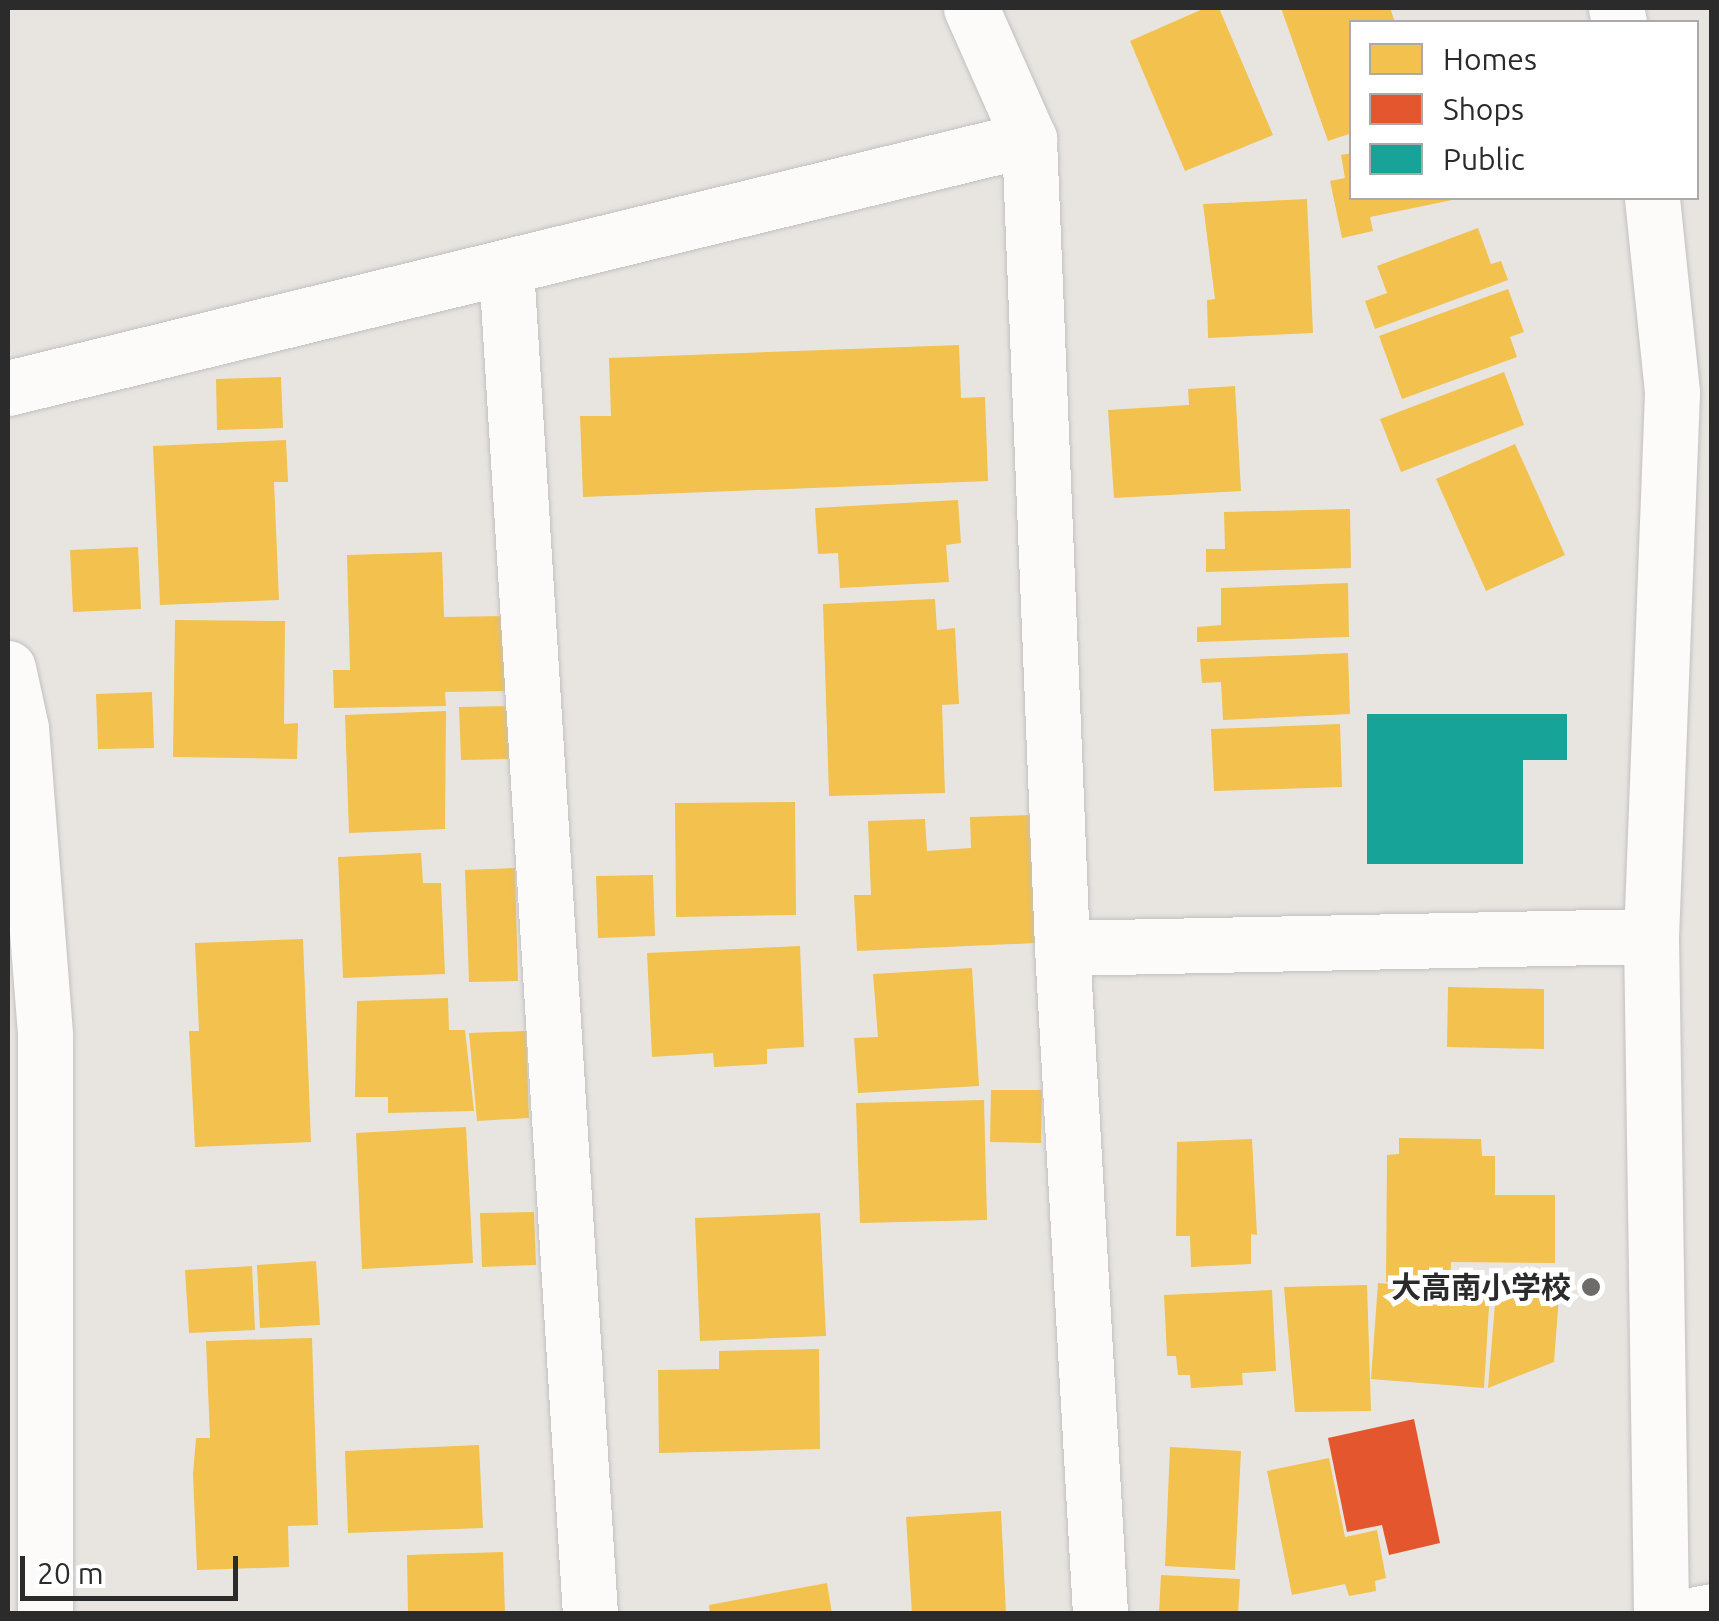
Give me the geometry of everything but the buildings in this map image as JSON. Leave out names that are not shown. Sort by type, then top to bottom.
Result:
[{"type":"street","points":[[971,8],[1029,139],[1062,948],[1100,1614]]},
{"type":"street","points":[[8,388],[1029,139]]},
{"type":"street","points":[[1652,200],[1692,392],[1650,936],[1662,1614]]},
{"type":"street","points":[[506,268],[590,1614]]},
{"type":"street","points":[[8,668],[22,728],[46,1036],[45,1614]]},
{"type":"street","points":[[1062,948],[1650,936]]},
{"type":"street","points":[[1697,1614],[1712,1612]]},
{"type":"place","name":"大高南小学校","points":[[1591,1287]]}]
